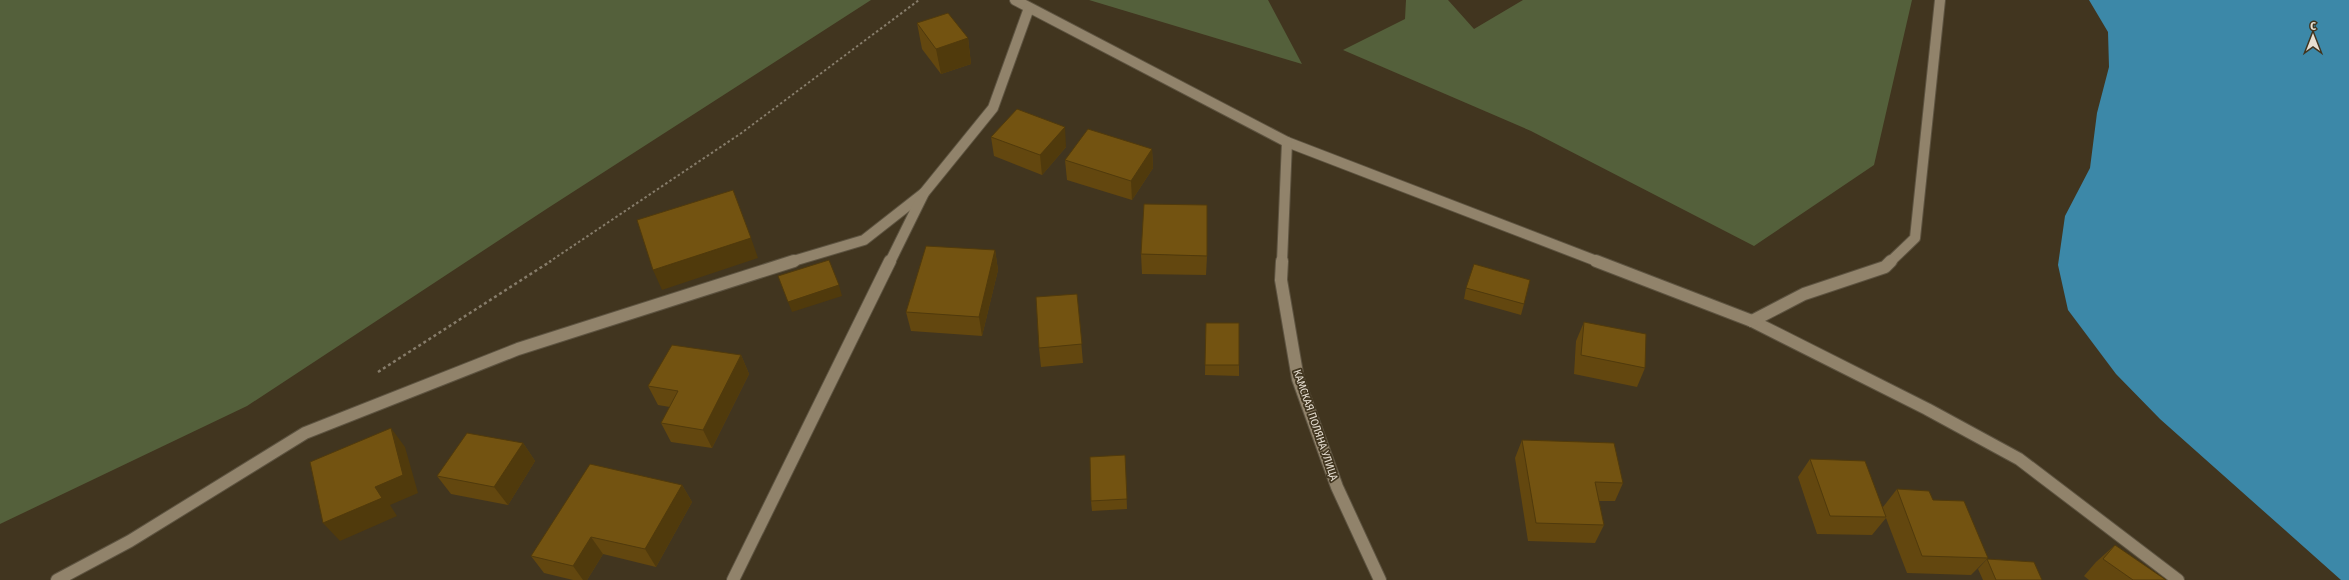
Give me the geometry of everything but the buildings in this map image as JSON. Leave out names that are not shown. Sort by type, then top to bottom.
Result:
[{"type":"street","points":[[1015,0],[1286,142],[1752,321],[1927,409],[2019,459],[2178,580]]},
{"type":"street","points":[[1752,321],[1804,294],[1886,267],[1915,238],[1940,0]]},
{"type":"street","points":[[733,580],[924,193],[993,108],[1029,8]]},
{"type":"street","name":"КАМСКАЯ ПОЛЯНА УЛИЦА","points":[[1286,142],[1281,280],[1298,379],[1337,487],[1380,580]]},
{"type":"street","points":[[57,580],[130,541],[305,433],[518,349],[726,281],[864,240],[924,193]]},
{"type":"path","points":[[375,374],[589,236],[740,134],[919,0]]},
{"type":"green space","points":[[0,0],[871,0],[548,208],[247,406],[0,524]]},
{"type":"green space","points":[[1089,0],[1268,0],[1302,64]]},
{"type":"green space","points":[[1406,0],[1448,0],[1474,29],[1523,0],[1912,0],[1874,165],[1754,246],[1531,131],[1343,50],[1405,19]]},
{"type":"water","points":[[2089,0],[2349,0],[2349,580],[2341,580],[2160,419],[2116,374],[2068,310],[2058,265],[2065,216],[2090,168],[2097,113],[2109,67],[2108,32]]}]
